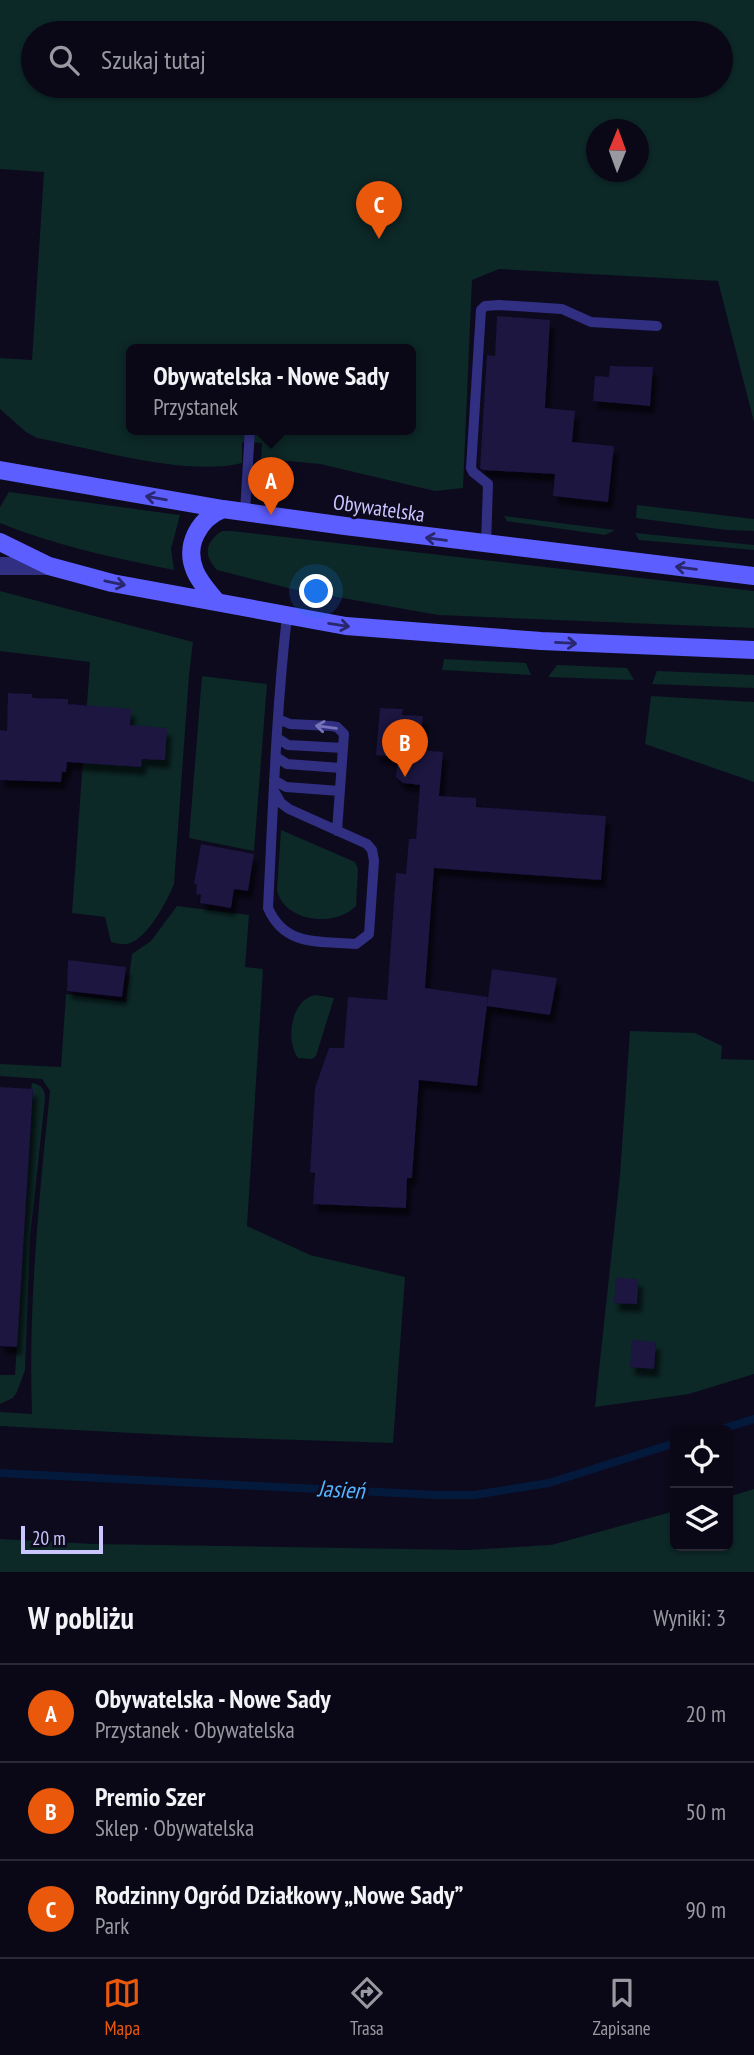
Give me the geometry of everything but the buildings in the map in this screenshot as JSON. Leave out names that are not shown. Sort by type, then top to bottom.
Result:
[{"type":"main road","name":"Obywatelska","points":[[0,470],[223,509],[486,545],[754,576]]},
{"type":"main road","points":[[217,603],[198,577],[191,550],[201,523],[223,509]]},
{"type":"main road","points":[[0,542],[49,566],[112,583],[346,626],[541,641],[754,650]]},
{"type":"street","points":[[0,565],[49,566]]},
{"type":"lane","points":[[486,545],[488,484],[471,468],[481,310],[485,306],[499,305],[562,309],[591,323],[657,326]]},
{"type":"lane","points":[[245,512],[250,435]]},
{"type":"lane","points":[[274,785],[281,803],[289,809],[367,844],[372,850],[374,861],[369,934],[355,944],[298,940],[272,918],[268,908],[274,785],[278,719],[287,615]]},
{"type":"lane","points":[[278,719],[290,724],[337,727],[344,734],[337,831]]},
{"type":"lane","points":[[277,738],[288,745],[343,748]]},
{"type":"lane","points":[[276,757],[287,764],[341,768]]},
{"type":"lane","points":[[274,785],[340,791]]},
{"type":"green space","points":[[0,0],[754,0],[754,422],[718,281],[499,269],[472,280],[463,488],[435,491],[320,464],[278,460],[261,462],[262,443],[242,442],[242,463],[195,467],[141,460],[37,438],[0,409],[0,358],[32,360],[44,172],[0,169]]},
{"type":"green space","points":[[9,492],[180,515],[171,549],[174,570],[64,545],[0,523],[0,507]]},
{"type":"green space","points":[[637,505],[754,519],[754,531],[636,518]]},
{"type":"green space","points":[[504,516],[615,530],[605,535],[507,521]]},
{"type":"green space","points":[[222,531],[754,591],[754,628],[438,615],[292,589],[217,570],[209,559],[208,549],[212,540]]},
{"type":"green space","points":[[635,533],[754,545],[754,550],[639,540]]},
{"type":"green space","points":[[0,591],[193,642],[174,884],[149,928],[127,944],[111,942],[105,917],[72,913],[90,662],[0,651]]},
{"type":"green space","points":[[444,659],[526,663],[531,675],[442,670]]},
{"type":"green space","points":[[557,665],[627,668],[634,680],[548,677]]},
{"type":"green space","points":[[657,671],[754,675],[754,688],[652,684]]},
{"type":"green space","points":[[202,676],[267,684],[254,851],[189,838]]},
{"type":"green space","points":[[651,696],[754,702],[754,782],[645,744]]},
{"type":"green space","points":[[281,830],[355,862],[358,869],[356,906],[347,913],[324,919],[300,915],[289,909],[277,890]]},
{"type":"green space","points":[[177,906],[249,915],[245,967],[263,969],[247,1226],[310,1255],[405,1277],[393,1443],[0,1426],[0,1412],[32,1414],[33,1293],[50,1091],[42,1079],[0,1076],[0,1064],[61,1067],[66,994],[126,1002],[132,954],[151,941]]},
{"type":"green space","points":[[315,995],[334,998],[316,1056],[312,1059],[298,1058],[292,1041],[293,1022],[300,1004]]},
{"type":"green space","points":[[630,1031],[695,1033],[722,1046],[721,1059],[754,1060],[754,1374],[689,1394],[595,1407],[620,1175]]},
{"type":"green space","points":[[32,1083],[42,1088],[45,1099],[30,1238],[25,1370],[13,1398],[0,1404],[0,1375],[15,1375]]},
{"type":"green space","points":[[754,1489],[754,1572],[0,1572],[0,1539],[93,1544],[467,1550],[551,1545],[670,1512],[670,1551],[733,1551],[733,1495]]},
{"type":"waterway","name":"Jasień","points":[[733,1425],[754,1419]]},
{"type":"waterway","name":"Jasień","points":[[0,1473],[474,1495],[549,1483],[670,1445]]},
{"type":"place","name":"Rodzinny Ogród Działkowy „Nowe Sady”","points":[[379,239]]},
{"type":"place","name":"Obywatelska - Nowe Sady","points":[[271,515]]},
{"type":"place","name":"Premio Szer","points":[[405,777]]}]
